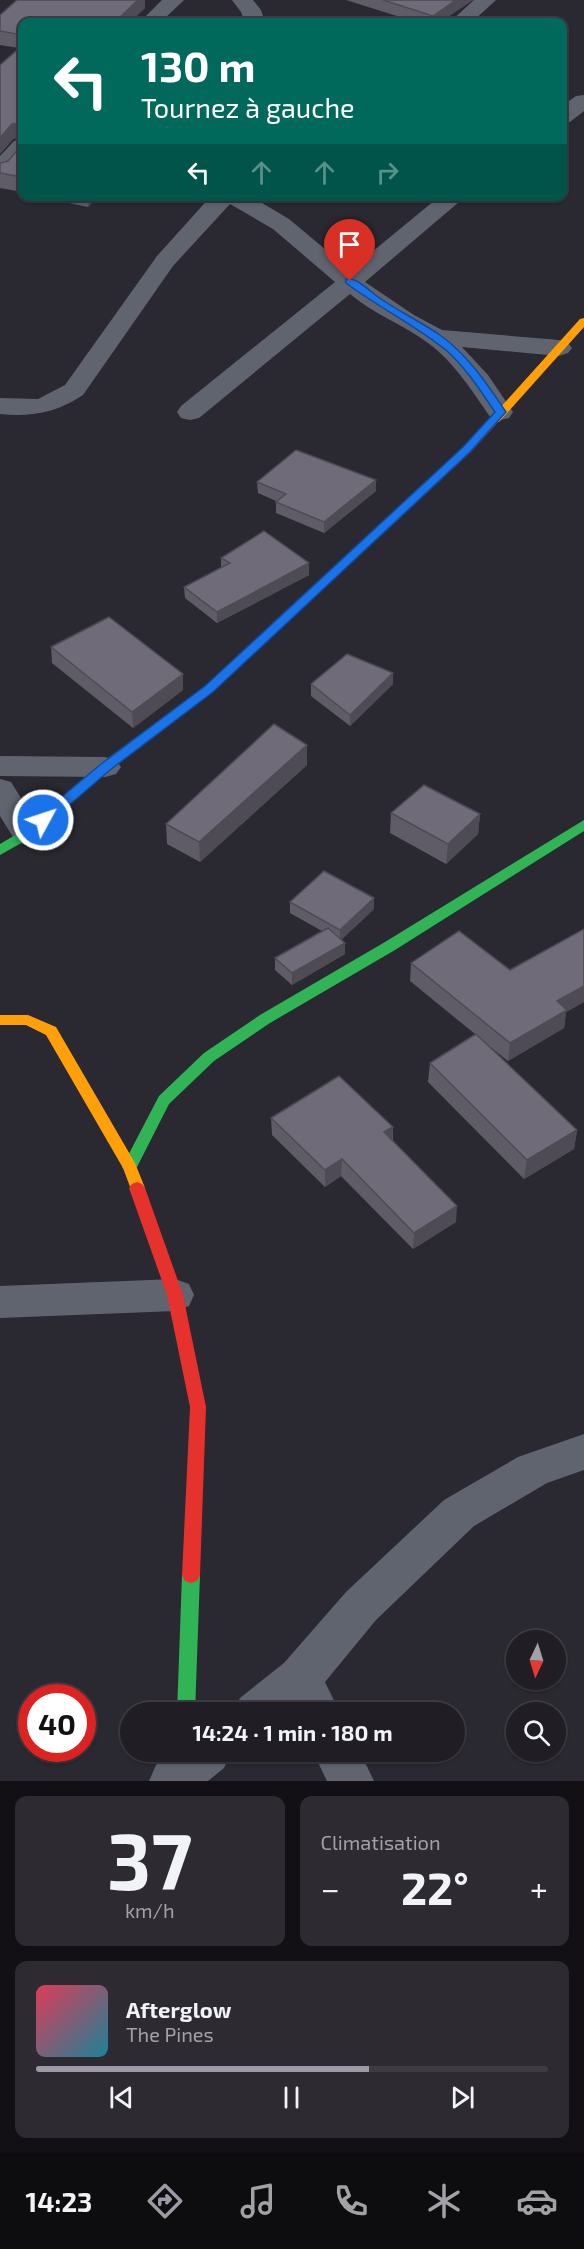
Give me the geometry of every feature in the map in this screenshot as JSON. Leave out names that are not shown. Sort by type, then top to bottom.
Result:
[{"type":"street","points":[[154,18],[174,0]]},
{"type":"street","points":[[242,0],[251,10],[254,18]]},
{"type":"street","points":[[465,18],[486,0]]},
{"type":"street","points":[[567,113],[584,101]]},
{"type":"street","points":[[0,169],[18,150]]},
{"type":"street","points":[[0,406],[31,410],[55,403],[74,390],[165,261],[219,201]]},
{"type":"street","points":[[242,201],[281,224],[350,281],[452,350],[479,380],[500,412]]},
{"type":"street","points":[[190,412],[449,201]]},
{"type":"street","points":[[0,850],[27,834],[105,767],[209,689],[466,450],[584,321]]},
{"type":"street","points":[[436,338],[560,348]]},
{"type":"street","points":[[0,766],[105,767]]},
{"type":"street","points":[[0,790],[27,834]]},
{"type":"street","points":[[130,1167],[164,1100],[209,1057],[265,1019],[390,946],[584,825]]},
{"type":"street","points":[[0,1020],[28,1020],[51,1031],[130,1167],[175,1295],[198,1407],[186,1702]]},
{"type":"street","points":[[0,1302],[175,1295]]},
{"type":"street","points":[[290,1702],[308,1696],[362,1606],[459,1513],[533,1470],[584,1452]]},
{"type":"street","points":[[341,1762],[351,1781]]},
{"type":"building","points":[[17,0],[138,0],[119,18],[18,18],[18,34],[0,31],[0,15]]},
{"type":"building","points":[[383,0],[456,0],[433,16]]},
{"type":"building","points":[[18,49],[18,123],[12,124],[0,138],[0,65]]},
{"type":"building","points":[[18,150],[18,176],[0,173],[0,163],[8,161]]},
{"type":"building","points":[[296,450],[376,480],[324,522],[276,502],[286,494],[257,482]]},
{"type":"building","points":[[264,531],[309,563],[217,612],[184,587],[230,563],[221,558]]},
{"type":"building","points":[[109,617],[183,674],[132,712],[51,647]]},
{"type":"building","points":[[347,654],[393,673],[350,715],[311,684]]},
{"type":"building","points":[[274,724],[307,745],[199,842],[166,824]]},
{"type":"building","points":[[424,785],[480,814],[448,844],[391,813]]},
{"type":"building","points":[[324,871],[374,898],[340,930],[290,902]]},
{"type":"building","points":[[328,928],[345,943],[292,973],[275,958]]},
{"type":"building","points":[[584,929],[584,986],[557,1001],[567,1010],[510,1043],[411,963],[459,931],[510,970]]},
{"type":"building","points":[[476,1034],[577,1130],[527,1160],[430,1063]]},
{"type":"building","points":[[339,1076],[393,1127],[384,1132],[457,1206],[414,1233],[342,1159],[325,1170],[271,1118]]},
{"type":"traffic: fast","points":[[0,850],[27,834],[105,767],[209,689],[338,570]]},
{"type":"traffic: fast","points":[[130,1167],[164,1100],[209,1057],[265,1019],[390,946],[584,825]]},
{"type":"traffic: fast","points":[[186,1702],[191,1575]]},
{"type":"traffic: slow","points":[[495,420],[584,321]]},
{"type":"traffic: slow","points":[[0,1020],[28,1020],[51,1031],[130,1167],[137,1188]]},
{"type":"traffic: jam","points":[[338,570],[467,450],[495,420]]},
{"type":"traffic: jam","points":[[137,1188],[175,1295],[198,1407],[191,1575]]},
{"type":"route","points":[[43,820],[105,767],[209,689],[466,450],[500,412],[479,380],[452,350],[362,292],[350,281]]}]
